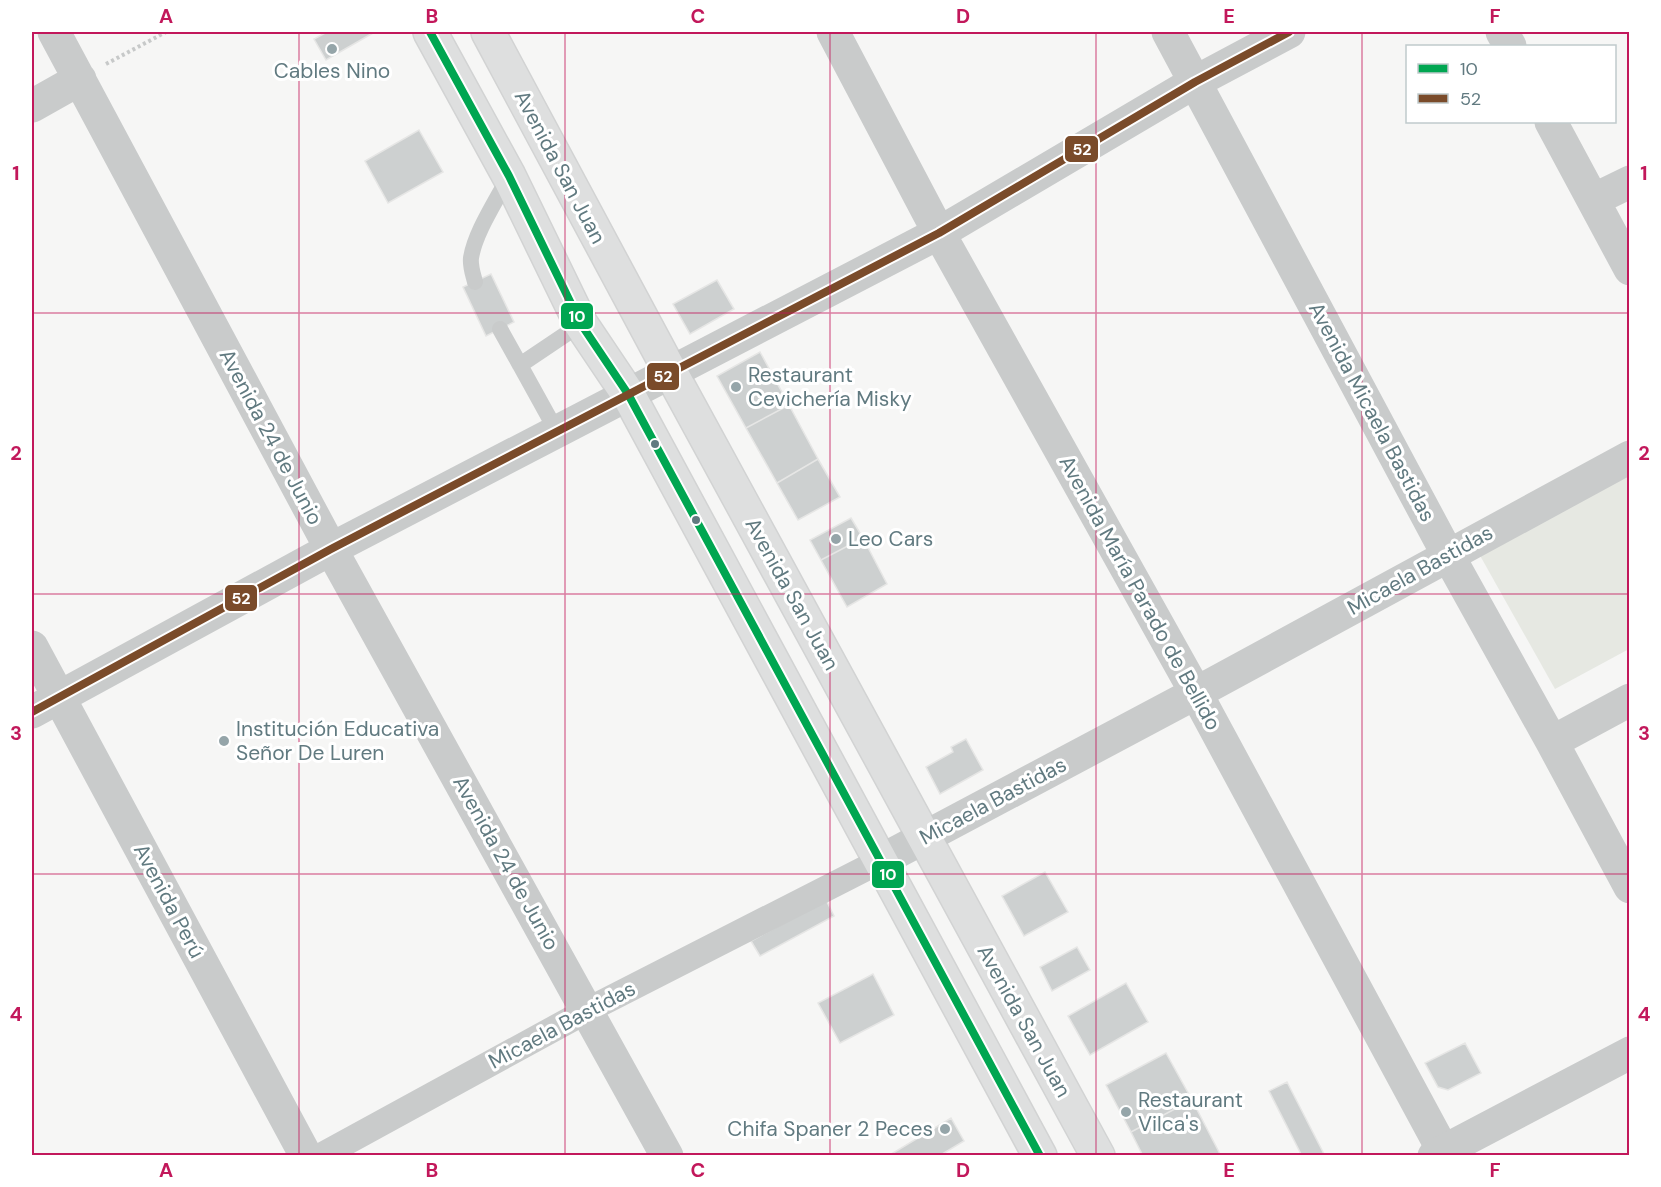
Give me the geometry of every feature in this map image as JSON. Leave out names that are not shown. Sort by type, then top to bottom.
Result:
[{"type":"main road","points":[[430,32],[509,176],[581,324],[628,394],[1040,1155]]},
{"type":"main road","name":"Avenida San Juan","points":[[488,32],[671,373],[1098,1155]]},
{"type":"street","name":"Avenida 24 de Junio","points":[[54,32],[331,549],[667,1155]]},
{"type":"street","name":"Avenida María Parado de Bellido","points":[[833,32],[939,234],[1196,693],[1441,1154]]},
{"type":"street","name":"Avenida Micaela Bastidas","points":[[1168,32],[1629,887]]},
{"type":"street","points":[[45,704],[331,549],[939,234],[1195,82],[1289,32]]},
{"type":"street","points":[[32,106],[80,79]]},
{"type":"street","points":[[1552,123],[1629,269]]},
{"type":"street","points":[[1593,200],[1629,182]]},
{"type":"street","name":"Micaela Bastidas","points":[[321,1155],[588,1010],[924,838],[1629,458]]},
{"type":"street","name":"Avenida Perú","points":[[32,647],[45,704],[306,1155]]},
{"type":"street","points":[[1552,742],[1629,700]]},
{"type":"street","points":[[1441,1154],[1629,1053]]},
{"type":"lane","points":[[475,282],[471,258],[483,226],[509,176]]},
{"type":"lane","points":[[520,365],[581,324]]},
{"type":"lane","points":[[500,329],[556,432]]},
{"type":"path","points":[[80,79],[166,32]]},
{"type":"shaded area","points":[[1629,469],[1629,649],[1555,689],[1478,552]]},
{"type":"building","name":"Cables Nino","points":[[327,32],[373,33],[326,60],[314,39]]},
{"type":"building","points":[[419,130],[443,172],[388,203],[365,161]]},
{"type":"building","points":[[491,274],[514,322],[486,336],[463,287]]},
{"type":"building","points":[[717,280],[734,309],[690,334],[673,304]]},
{"type":"building","points":[[760,352],[789,405],[746,428],[717,376]]},
{"type":"building","points":[[789,405],[818,459],[777,483],[746,428]]},
{"type":"building","points":[[818,459],[840,497],[798,520],[777,483]]},
{"type":"building","name":"Leo Cars","points":[[851,518],[863,538],[821,560],[810,540]]},
{"type":"building","points":[[863,538],[887,584],[847,607],[821,560]]},
{"type":"building","points":[[966,739],[983,770],[940,794],[926,767],[953,752],[951,747]]},
{"type":"building","points":[[1045,872],[1068,912],[1024,936],[1002,896]]},
{"type":"building","points":[[826,900],[834,916],[760,956],[751,941]]},
{"type":"building","points":[[1077,947],[1090,970],[1052,991],[1040,967]]},
{"type":"building","points":[[873,974],[894,1015],[840,1043],[818,1003]]},
{"type":"building","points":[[1126,983],[1148,1022],[1090,1055],[1068,1016]]},
{"type":"building","points":[[1465,1043],[1481,1073],[1448,1090],[1438,1087],[1425,1063]]},
{"type":"building","points":[[1166,1053],[1192,1100],[1131,1132],[1106,1085]]},
{"type":"building","points":[[1287,1082],[1325,1156],[1302,1156],[1269,1091]]},
{"type":"building","points":[[1192,1100],[1221,1156],[1143,1156],[1131,1132]]},
{"type":"building","name":"Chifa Spaner 2 Peces","points":[[951,1118],[964,1141],[939,1156],[888,1156]]},
{"type":"transit line","name":"10","points":[[430,32],[509,176],[581,324],[628,394],[1040,1156]]},
{"type":"transit line","name":"52","points":[[32,712],[331,549],[939,233],[1195,82],[1289,32]]},
{"type":"place","name":"Cables Nino","points":[[332,49]]},
{"type":"place","name":"Restaurant Cevichería Misky","points":[[736,387]]},
{"type":"place","name":"Leo Cars","points":[[836,539]]},
{"type":"place","name":"Institución Educativa Señor De Luren","points":[[224,741]]},
{"type":"place","name":"Restaurant Vilca's","points":[[1126,1112]]},
{"type":"place","name":"Chifa Spaner 2 Peces","points":[[945,1129]]}]
